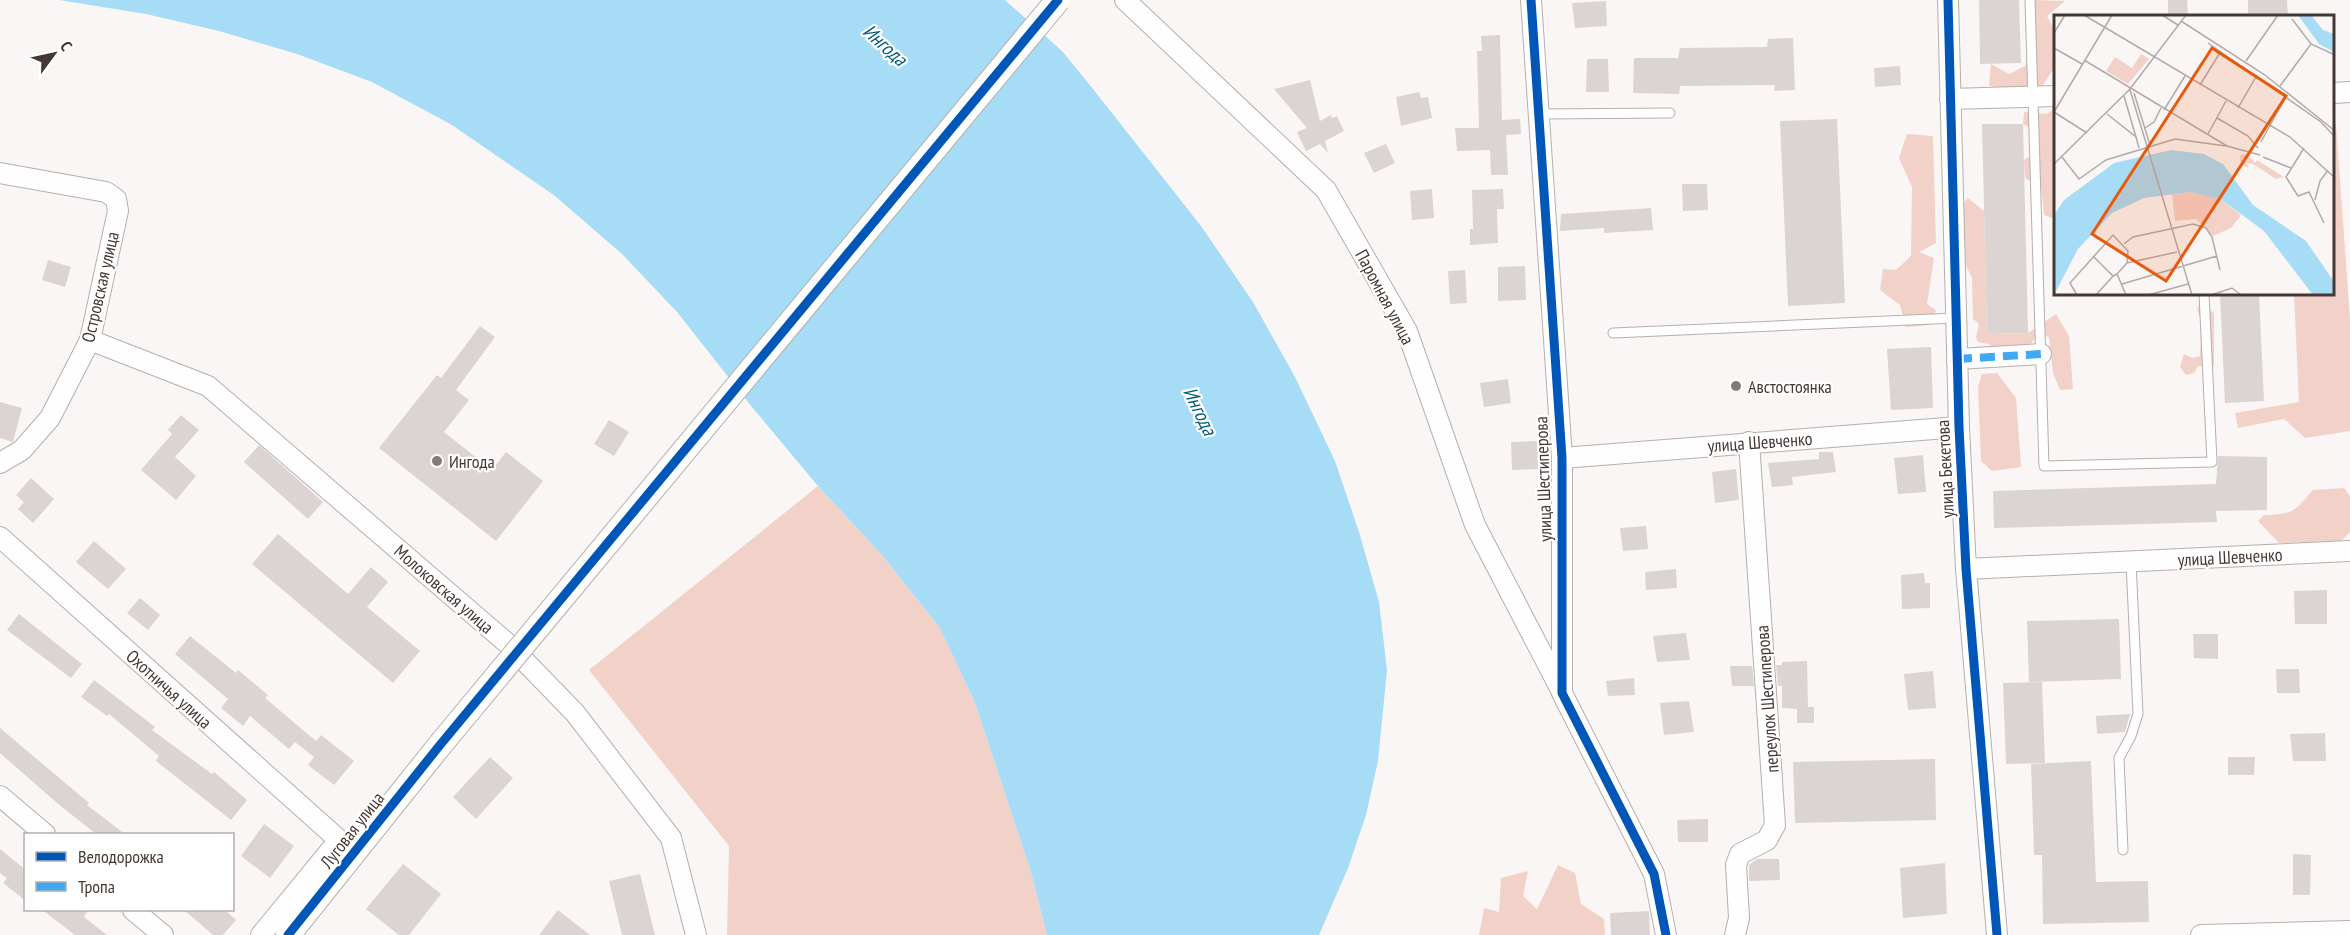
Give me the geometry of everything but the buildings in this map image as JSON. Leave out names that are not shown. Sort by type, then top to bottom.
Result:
[{"type":"street","name":"Луговая улица","points":[[288,935],[440,745],[1058,0]]},
{"type":"street","name":"Паромная улица","points":[[1125,0],[1326,190],[1407,331],[1475,525],[1562,693]]},
{"type":"street","name":"улица Шестиперова","points":[[1531,0],[1562,458],[1562,693],[1654,874],[1666,935]]},
{"type":"street","name":"улица Бекетова","points":[[1948,0],[1959,427],[1966,569],[1997,935]]},
{"type":"street","points":[[2335,93],[2350,92]]},
{"type":"street","points":[[1950,99],[2054,96]]},
{"type":"street","name":"Островская улица","points":[[0,173],[106,192],[116,199],[118,210],[90,340],[50,418],[22,450],[0,463]]},
{"type":"street","name":"Молоковская улица","points":[[90,340],[208,386],[508,644],[575,713],[671,838],[696,935]]},
{"type":"street","points":[[1957,359],[2041,354]]},
{"type":"street","name":"улица Шевченко","points":[[1562,458],[1959,427]]},
{"type":"street","name":"переулок Шестиперова","points":[[1735,935],[1739,918],[1736,865],[1740,854],[1767,840],[1775,825],[1749,442]]},
{"type":"street","name":"Охотничья улица","points":[[0,537],[339,840],[261,935]]},
{"type":"street","name":"улица Шевченко","points":[[1966,569],[2350,551]]},
{"type":"street","points":[[0,796],[44,833]]},
{"type":"street","points":[[135,911],[163,935]]},
{"type":"street","points":[[2201,935],[2349,927]]},
{"type":"lane","points":[[2030,0],[2044,466],[2212,462],[2204,296]]},
{"type":"lane","points":[[1540,114],[1670,113]]},
{"type":"lane","points":[[1613,333],[1956,318]]},
{"type":"lane","points":[[2122,850],[2119,758],[2131,736],[2138,714],[2131,562]]},
{"type":"shaded area","points":[[2030,0],[2065,1],[2047,16],[2054,29],[2054,68],[2039,91],[2013,97],[1989,85],[1991,64],[2009,74],[2025,66],[2037,40],[2025,32],[2031,26]]},
{"type":"shaded area","points":[[2054,109],[2054,217],[2052,218],[2044,215],[2041,186],[2025,178],[2024,160],[2040,150],[2039,133],[2023,124],[2024,112],[2047,114]]},
{"type":"shaded area","points":[[2336,124],[2350,319],[2350,431],[2305,438],[2284,419],[2238,428],[2235,413],[2299,402],[2294,296],[2335,296]]},
{"type":"shaded area","points":[[1907,134],[1933,136],[1936,243],[1919,252],[1934,258],[1927,304],[1936,310],[1930,325],[1906,327],[1900,305],[1880,290],[1883,269],[1896,270],[1911,256],[1912,187],[1899,158]]},
{"type":"shaded area","points":[[1968,198],[1984,211],[1987,334],[2028,333],[2056,314],[2069,336],[2073,389],[2060,390],[2053,373],[2049,338],[2040,331],[2028,348],[2015,345],[2003,352],[1988,344],[1978,342],[1976,337],[1979,324],[1973,319],[1972,278],[1961,255],[1963,204]]},
{"type":"shaded area","points":[[2205,302],[2214,314],[2214,366],[2198,366],[2194,373],[2186,375],[2180,367],[2184,354],[2193,358],[2200,356],[2201,330],[2205,323],[2199,316],[2197,307]]},
{"type":"shaded area","points":[[1997,373],[2016,398],[2021,467],[1992,471],[1981,461],[1978,387],[1982,374]]},
{"type":"shaded area","points":[[818,486],[881,554],[940,628],[975,703],[1031,872],[1047,935],[727,935],[729,846],[589,670]]},
{"type":"shaded area","points":[[2344,488],[2350,496],[2350,532],[2341,541],[2279,543],[2258,521],[2264,515],[2281,514],[2292,510],[2313,490]]},
{"type":"shaded area","points":[[1558,865],[1575,873],[1581,904],[1604,919],[1605,935],[1479,935],[1484,908],[1499,912],[1501,878],[1528,871],[1523,896],[1537,909]]},
{"type":"water","name":"Ингода","points":[[59,0],[1005,0],[1062,51],[1201,226],[1253,302],[1295,377],[1335,461],[1359,532],[1379,602],[1387,670],[1378,761],[1366,815],[1348,868],[1319,935],[1047,935],[1031,872],[975,703],[940,628],[881,554],[818,486],[752,407],[677,312],[622,254],[555,196],[452,125],[372,82],[297,54],[219,31],[146,14]]},
{"type":"marked path","points":[[1957,359],[2041,354]]},
{"type":"cycle path","points":[[288,935],[440,745],[1058,0]]},
{"type":"cycle path","points":[[1531,0],[1562,458],[1562,693],[1654,874],[1666,935]]},
{"type":"cycle path","points":[[1948,0],[1959,427],[1966,569],[1997,935]]},
{"type":"place","name":"Австостоянка","points":[[1736,386]]},
{"type":"place","name":"Ингода","points":[[437,461]]}]
